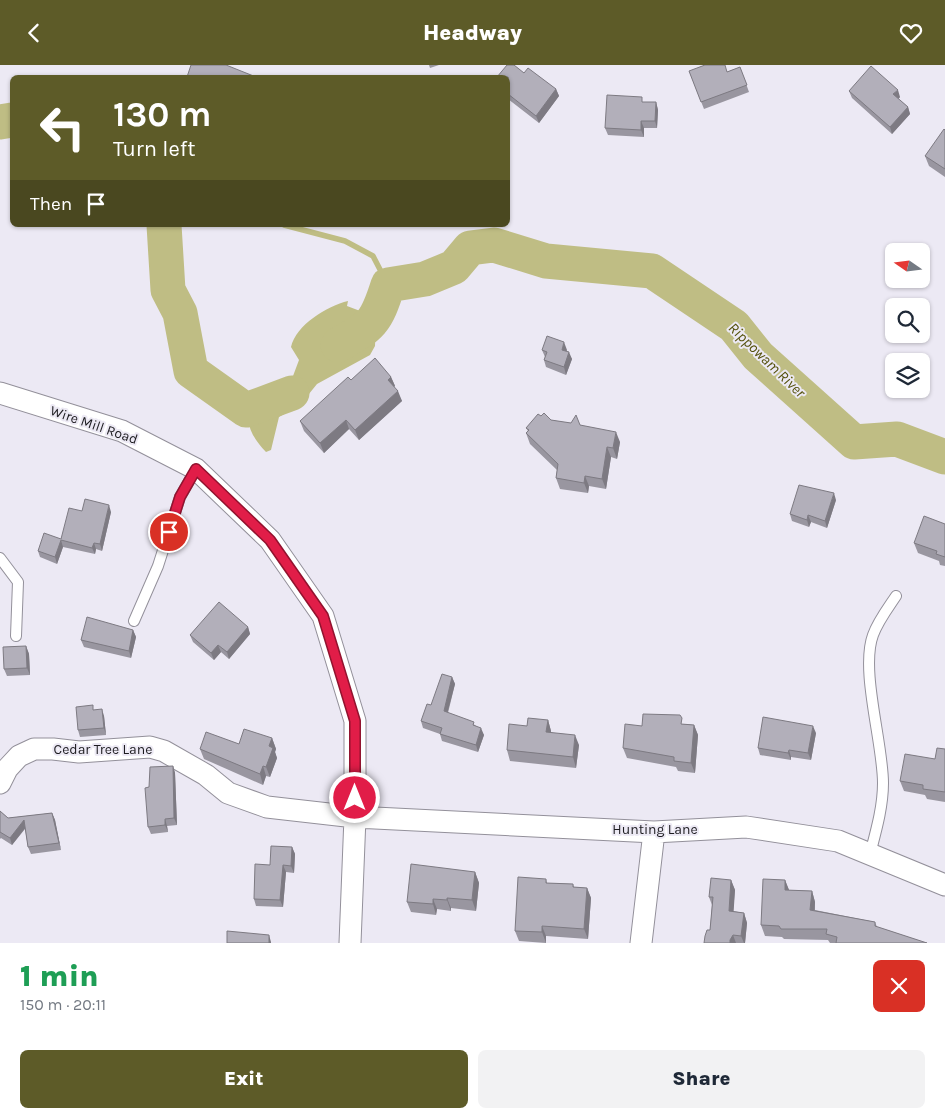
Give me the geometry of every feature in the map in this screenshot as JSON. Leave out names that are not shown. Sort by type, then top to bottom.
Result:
[{"type":"street","name":"Wire Mill Road","points":[[0,394],[122,431],[196,469],[270,540],[323,616],[355,721],[356,817],[350,943]]},
{"type":"street","name":"Cedar Tree Lane","points":[[0,783],[7,769],[19,756],[34,749],[79,752],[150,747],[164,751],[206,775],[228,793],[242,800],[267,807],[356,817]]},
{"type":"street","name":"Hunting Lane","points":[[356,817],[654,832],[746,827],[838,841],[945,885]]},
{"type":"street","points":[[642,943],[654,832]]},
{"type":"lane","points":[[134,621],[158,566],[180,497],[196,469]]},
{"type":"lane","points":[[0,558],[18,582],[16,637]]},
{"type":"lane","points":[[870,854],[879,818],[883,784],[880,738],[870,678],[870,653],[873,636],[896,596]]},
{"type":"shaded area","points":[[348,301],[347,306],[376,317],[375,346],[370,355],[317,384],[300,405],[279,417],[271,450],[266,452],[255,438],[249,426],[246,395],[275,389],[293,376],[299,360],[291,347],[299,331],[322,312]]},
{"type":"building","points":[[191,65],[226,65],[251,75],[188,75]]},
{"type":"building","points":[[507,65],[514,65],[524,73],[528,68],[556,89],[536,116],[510,96],[510,75],[499,75]]},
{"type":"building","points":[[705,65],[725,65],[727,72],[740,67],[747,85],[701,102],[689,71]]},
{"type":"building","points":[[871,66],[898,90],[893,94],[908,107],[890,127],[849,91]]},
{"type":"building","points":[[607,95],[642,97],[642,102],[656,102],[655,121],[641,121],[641,130],[605,128]]},
{"type":"building","points":[[945,130],[945,169],[925,156]]},
{"type":"building","points":[[547,336],[564,342],[562,350],[569,352],[564,367],[544,360],[547,352],[542,350]]},
{"type":"building","points":[[375,358],[391,377],[388,380],[398,391],[355,430],[346,420],[320,443],[300,421],[348,377],[351,380]]},
{"type":"building","points":[[544,413],[551,420],[571,423],[576,415],[580,425],[616,432],[613,448],[607,447],[602,479],[585,476],[584,483],[556,478],[558,464],[526,433],[529,430],[526,428],[538,414],[541,416]]},
{"type":"building","points":[[799,485],[834,493],[825,521],[808,515],[807,520],[790,514]]},
{"type":"building","points":[[85,499],[109,505],[100,544],[94,543],[92,548],[61,540],[55,557],[38,551],[44,533],[61,539],[69,508],[82,511]]},
{"type":"building","points":[[924,516],[945,524],[945,557],[936,554],[937,551],[914,543]]},
{"type":"building","points":[[219,602],[248,627],[227,652],[218,645],[211,653],[190,635]]},
{"type":"building","points":[[87,617],[133,630],[129,651],[81,640]]},
{"type":"building","points":[[26,646],[27,668],[4,669],[3,647]]},
{"type":"building","points":[[442,674],[452,677],[444,711],[474,722],[473,725],[481,728],[476,745],[440,734],[442,728],[421,721],[427,704],[431,705]]},
{"type":"building","points":[[93,705],[93,710],[102,709],[104,728],[78,730],[76,707]]},
{"type":"building","points":[[643,714],[680,715],[682,718],[681,724],[694,725],[691,763],[674,761],[674,757],[623,748],[625,724],[642,726]]},
{"type":"building","points":[[763,717],[813,726],[808,753],[789,750],[788,753],[758,748]]},
{"type":"building","points":[[528,718],[548,720],[546,732],[575,735],[573,757],[507,750],[509,724],[527,726]]},
{"type":"building","points":[[244,729],[272,738],[269,746],[273,748],[266,767],[263,766],[260,774],[200,749],[206,732],[239,744]]},
{"type":"building","points":[[937,748],[945,749],[945,792],[923,789],[923,785],[900,781],[905,754],[935,759]]},
{"type":"building","points":[[173,766],[174,818],[165,819],[165,825],[148,827],[145,788],[149,787],[150,767]]},
{"type":"building","points":[[0,811],[8,818],[52,813],[59,843],[28,847],[24,820],[10,838],[0,832]]},
{"type":"building","points":[[271,846],[292,847],[291,866],[283,865],[280,900],[254,899],[255,864],[270,865]]},
{"type":"building","points":[[411,864],[475,872],[472,900],[433,899],[433,904],[407,902]]},
{"type":"building","points":[[518,877],[546,879],[546,883],[573,884],[573,887],[587,888],[584,929],[542,926],[542,932],[515,931]]},
{"type":"building","points":[[711,878],[731,880],[729,911],[744,913],[741,936],[733,935],[730,943],[704,943],[707,930],[710,930],[713,897],[709,897]]},
{"type":"building","points":[[763,879],[785,880],[785,890],[812,891],[810,910],[875,922],[875,926],[927,943],[836,943],[837,937],[826,934],[827,929],[781,929],[779,926],[761,925]]},
{"type":"building","points":[[227,931],[269,935],[269,943],[227,943]]},
{"type":"waterway","name":"Rippowam River","points":[[0,122],[10,120]]},
{"type":"waterway","name":"Rippowam River","points":[[164,227],[168,290],[180,313],[191,371],[246,410],[292,393]]},
{"type":"waterway","name":"Rippowam River","points":[[292,227],[345,241],[373,256],[388,285]]},
{"type":"waterway","name":"Rippowam River","points":[[338,345],[366,328],[376,316],[388,285],[425,279],[454,267],[470,248],[494,245],[546,261],[652,271],[734,326],[758,356],[854,442],[897,439],[945,457]]},
{"type":"route","points":[[169,532],[180,497],[196,469],[270,540],[323,616],[355,721],[355,798]]}]
